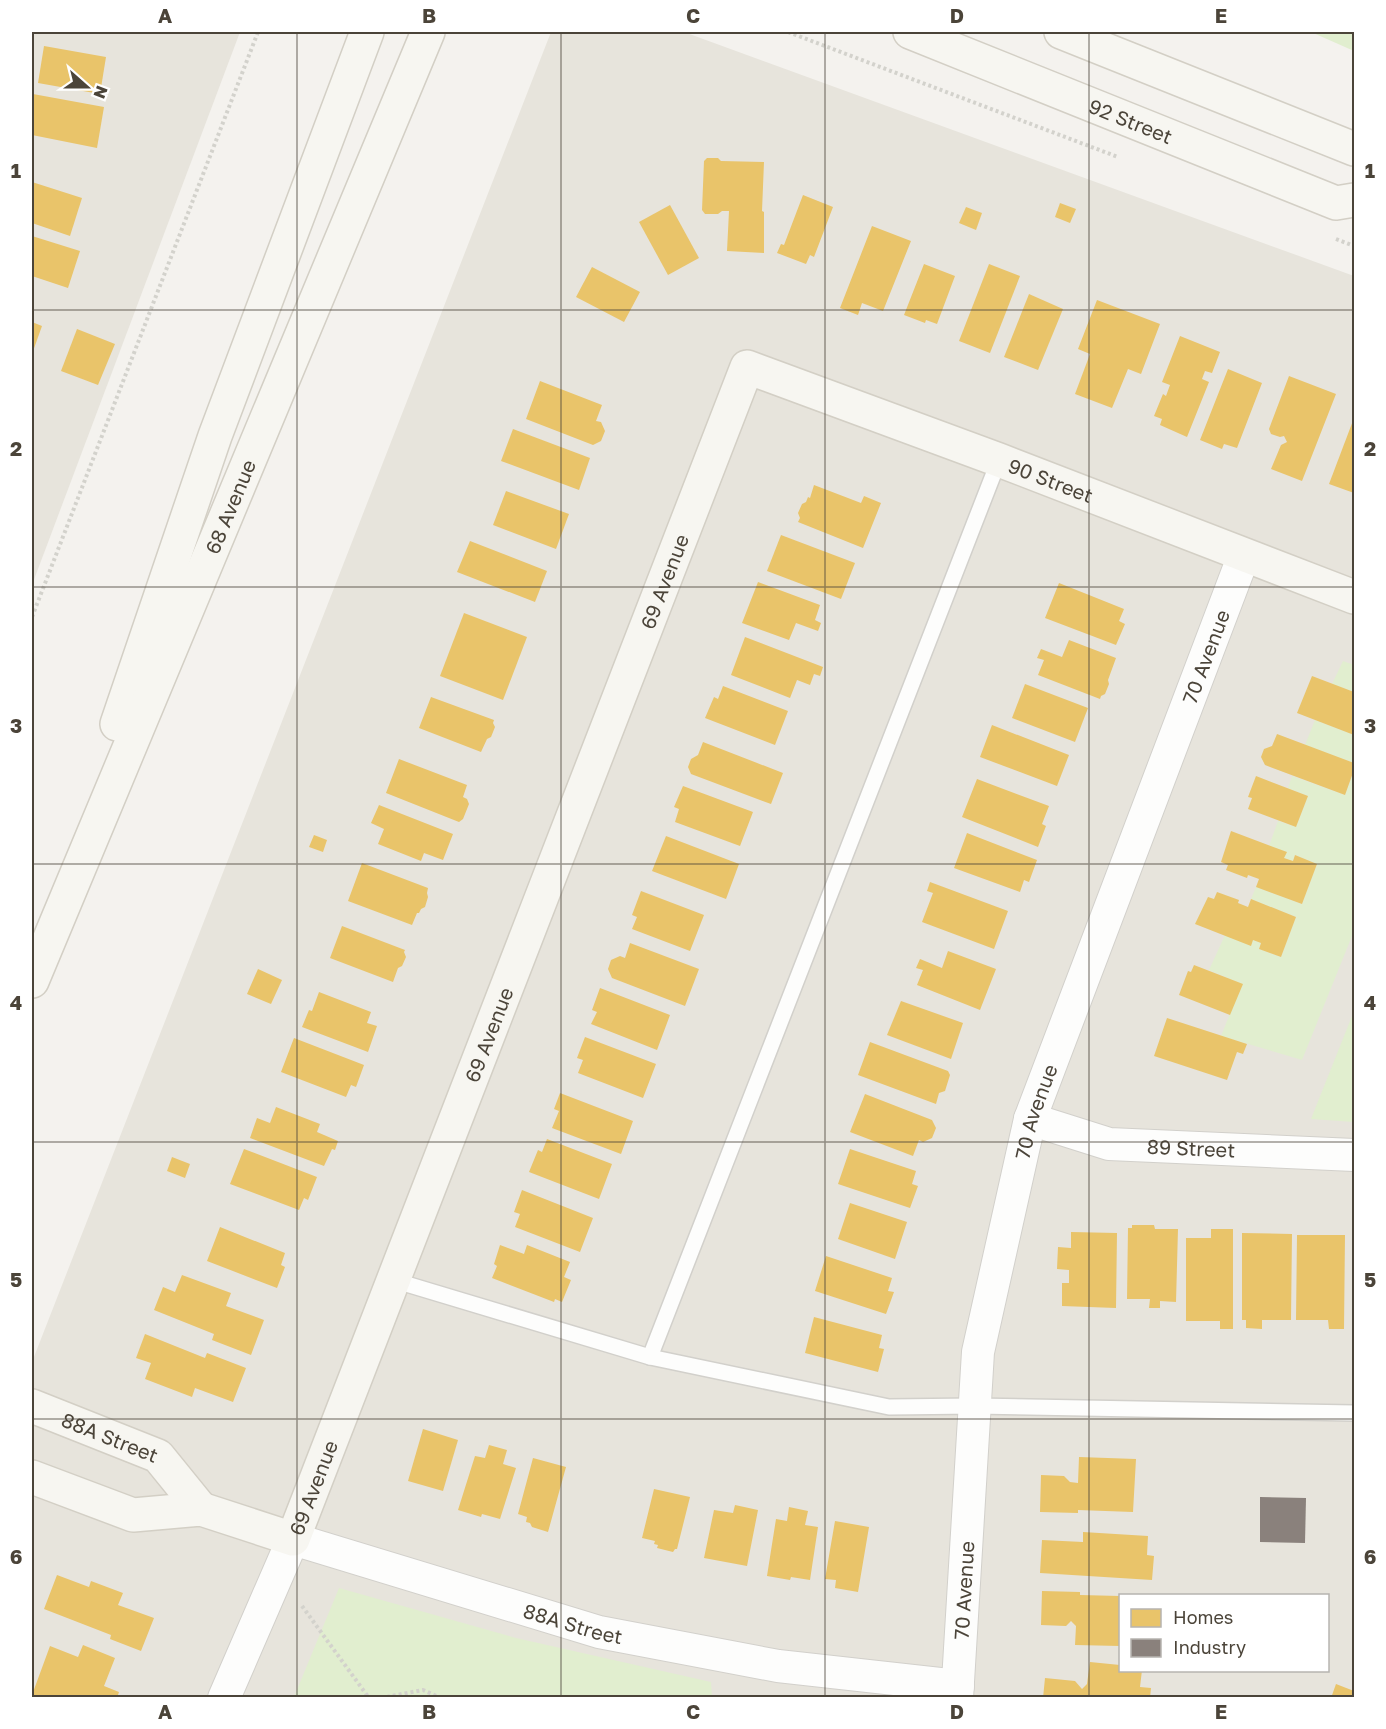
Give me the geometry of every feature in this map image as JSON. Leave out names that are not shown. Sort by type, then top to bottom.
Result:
[{"type":"main road","name":"68 Avenue","points":[[32,978],[214,436],[367,32]]},
{"type":"main road","name":"68 Avenue","points":[[32,978],[428,32]]},
{"type":"main road","name":"92 Street","points":[[910,32],[1336,203],[1354,200]]},
{"type":"main road","points":[[1061,32],[1354,149]]},
{"type":"main road","name":"90 Street","points":[[747,367],[999,460],[1354,597]]},
{"type":"main road","name":"69 Avenue","points":[[292,1539],[747,367]]},
{"type":"main road","name":"88A Street","points":[[32,1406],[158,1456],[201,1509]]},
{"type":"main road","name":"88A Street","points":[[32,1477],[133,1515],[201,1509],[292,1539]]},
{"type":"street","name":"70 Avenue","points":[[958,1692],[978,1353],[1030,1119],[1244,555]]},
{"type":"street","name":"89 Street","points":[[1030,1119],[1109,1144],[1354,1155]]},
{"type":"street","name":"88A Street","points":[[292,1539],[600,1632],[778,1666],[958,1692]]},
{"type":"street","name":"69 Avenue","points":[[224,1698],[292,1539]]},
{"type":"lane","points":[[650,1357],[999,460]]},
{"type":"lane","points":[[393,1280],[650,1357],[889,1407],[1354,1413]]},
{"type":"path","points":[[32,617],[258,32]]},
{"type":"path","points":[[788,32],[1121,158]]},
{"type":"path","points":[[1332,238],[1354,246]]},
{"type":"path","points":[[297,1598],[369,1698]]},
{"type":"path","points":[[381,1698],[423,1690],[441,1698]]},
{"type":"shaded area","points":[[32,32],[240,32],[32,585]]},
{"type":"shaded area","points":[[551,32],[684,32],[1354,276],[1354,1697],[32,1697],[32,1362]]},
{"type":"green space","points":[[1311,32],[1354,32],[1354,51]]},
{"type":"green space","points":[[1343,661],[1354,665],[1354,692],[1332,684]]},
{"type":"green space","points":[[1315,720],[1354,735],[1354,763],[1305,745]]},
{"type":"green space","points":[[1354,770],[1354,931],[1302,1060],[1221,1036],[1242,984],[1209,970],[1225,935],[1261,943],[1259,949],[1281,957],[1296,917],[1251,899],[1256,887],[1302,904],[1317,864],[1295,855],[1293,861],[1284,858],[1286,852],[1269,846],[1278,821],[1296,827],[1308,796],[1288,788],[1292,776],[1345,795]]},
{"type":"green space","points":[[1354,1011],[1354,1122],[1311,1119]]},
{"type":"green space","points":[[339,1588],[516,1638],[711,1682],[712,1697],[294,1697]]},
{"type":"building: Homes","points":[[44,46],[106,57],[100,94],[38,83]]},
{"type":"building: Homes","points":[[33,94],[104,107],[97,148],[32,135]]},
{"type":"building: Homes","points":[[707,158],[718,158],[721,161],[764,162],[762,211],[764,212],[764,253],[727,251],[729,211],[705,214],[702,210],[704,161]]},
{"type":"building: Homes","points":[[32,182],[82,198],[70,236],[32,223]]},
{"type":"building: Homes","points":[[803,195],[833,207],[814,257],[810,255],[806,264],[777,253],[781,244],[784,245]]},
{"type":"building: Homes","points":[[1060,203],[1076,209],[1070,223],[1055,217]]},
{"type":"building: Homes","points":[[670,205],[699,258],[668,275],[639,222]]},
{"type":"building: Homes","points":[[966,207],[982,213],[976,230],[959,223]]},
{"type":"building: Homes","points":[[872,226],[911,241],[883,311],[862,303],[858,315],[840,308]]},
{"type":"building: Homes","points":[[32,236],[80,251],[68,288],[32,276]]},
{"type":"building: Homes","points":[[924,264],[955,276],[937,324],[926,320],[925,323],[904,315]]},
{"type":"building: Homes","points":[[989,264],[1020,276],[990,353],[959,341]]},
{"type":"building: Homes","points":[[592,267],[640,292],[624,322],[576,297]]},
{"type":"building: Homes","points":[[1029,294],[1063,309],[1038,370],[1004,357]]},
{"type":"building: Homes","points":[[1097,300],[1160,324],[1141,374],[1128,369],[1112,408],[1075,394],[1090,354],[1078,349]]},
{"type":"building: Homes","points":[[32,322],[42,326],[32,354]]},
{"type":"building: Homes","points":[[77,329],[115,344],[98,385],[61,371]]},
{"type":"building: Homes","points":[[1180,336],[1220,352],[1212,373],[1205,371],[1202,379],[1209,382],[1187,437],[1160,425],[1162,419],[1154,416],[1163,394],[1166,396],[1170,385],[1162,382]]},
{"type":"building: Homes","points":[[1228,369],[1262,383],[1237,448],[1224,444],[1222,449],[1200,440]]},
{"type":"building: Homes","points":[[1289,376],[1336,394],[1302,481],[1271,469],[1281,445],[1287,442],[1284,436],[1271,434],[1269,429]]},
{"type":"building: Homes","points":[[540,381],[602,405],[596,421],[601,422],[605,431],[601,441],[593,445],[526,419]]},
{"type":"building: Homes","points":[[1354,418],[1354,493],[1329,484]]},
{"type":"building: Homes","points":[[513,429],[590,458],[579,490],[501,461]]},
{"type":"building: Homes","points":[[814,485],[861,503],[864,496],[881,503],[863,548],[798,522],[800,518],[798,513],[802,504],[808,497],[810,498]]},
{"type":"building: Homes","points":[[506,491],[569,514],[556,549],[493,525]]},
{"type":"building: Homes","points":[[781,535],[855,563],[841,599],[767,571]]},
{"type":"building: Homes","points":[[470,541],[547,571],[535,602],[457,572]]},
{"type":"building: Homes","points":[[758,582],[820,605],[815,620],[821,623],[818,631],[796,623],[789,640],[742,623]]},
{"type":"building: Homes","points":[[1059,583],[1124,609],[1119,621],[1125,624],[1116,645],[1045,618]]},
{"type":"building: Homes","points":[[464,613],[527,637],[503,700],[440,676]]},
{"type":"building: Homes","points":[[745,637],[823,667],[820,676],[814,674],[810,685],[797,680],[790,698],[731,675]]},
{"type":"building: Homes","points":[[1069,640],[1116,658],[1108,680],[1109,684],[1100,699],[1038,675],[1044,660],[1037,658],[1041,649],[1062,657]]},
{"type":"building: Homes","points":[[1312,676],[1354,692],[1354,735],[1297,713]]},
{"type":"building: Homes","points":[[1025,684],[1088,708],[1075,742],[1012,718]]},
{"type":"building: Homes","points":[[723,686],[788,711],[775,745],[705,718],[714,697],[718,699]]},
{"type":"building: Homes","points":[[431,697],[494,720],[495,727],[491,737],[487,739],[481,752],[419,728]]},
{"type":"building: Homes","points":[[992,725],[1069,755],[1057,786],[980,757]]},
{"type":"building: Homes","points":[[1277,734],[1354,763],[1354,770],[1345,795],[1265,765],[1261,757],[1264,749],[1272,746]]},
{"type":"building: Homes","points":[[703,742],[783,773],[771,804],[691,774],[688,767],[691,759],[698,755]]},
{"type":"building: Homes","points":[[399,759],[467,785],[463,797],[469,804],[463,819],[459,822],[386,793]]},
{"type":"building: Homes","points":[[1256,776],[1308,796],[1296,827],[1248,809],[1252,798],[1248,797]]},
{"type":"building: Homes","points":[[977,779],[1049,806],[1042,824],[1046,826],[1038,847],[962,817]]},
{"type":"building: Homes","points":[[683,786],[753,812],[740,846],[675,822],[679,809],[674,807]]},
{"type":"building: Homes","points":[[379,805],[453,834],[443,860],[424,853],[421,861],[378,844],[384,829],[371,823]]},
{"type":"building: Homes","points":[[1231,831],[1287,852],[1284,858],[1293,861],[1295,855],[1317,864],[1302,904],[1256,887],[1259,879],[1248,875],[1247,878],[1226,870],[1228,865],[1221,862]]},
{"type":"building: Homes","points":[[967,833],[1037,860],[1029,882],[1024,880],[1020,892],[954,868]]},
{"type":"building: Homes","points":[[314,835],[327,840],[323,852],[309,847]]},
{"type":"building: Homes","points":[[666,836],[739,864],[726,899],[652,871]]},
{"type":"building: Homes","points":[[362,863],[428,888],[425,907],[417,913],[412,925],[348,901]]},
{"type":"building: Homes","points":[[930,882],[1008,911],[994,949],[922,922],[933,893],[927,891]]},
{"type":"building: Homes","points":[[641,891],[704,915],[690,951],[632,929],[637,917],[632,915]]},
{"type":"building: Homes","points":[[1217,892],[1239,900],[1238,903],[1248,907],[1251,899],[1296,917],[1281,957],[1259,949],[1261,943],[1253,940],[1251,946],[1195,924],[1208,897],[1214,899]]},
{"type":"building: Homes","points":[[342,926],[405,950],[406,957],[402,966],[398,968],[393,982],[330,958]]},
{"type":"building: Homes","points":[[630,943],[699,969],[685,1006],[612,978],[608,969],[611,960],[620,956],[625,958]]},
{"type":"building: Homes","points":[[948,951],[996,969],[980,1010],[917,985],[923,970],[916,968],[920,959],[942,968]]},
{"type":"building: Homes","points":[[1194,965],[1243,984],[1230,1015],[1179,995],[1188,971],[1191,972]]},
{"type":"building: Homes","points":[[258,969],[282,980],[271,1004],[247,994]]},
{"type":"building: Homes","points":[[600,988],[670,1015],[657,1050],[591,1024],[597,1012],[592,1010]]},
{"type":"building: Homes","points":[[319,992],[371,1012],[367,1023],[377,1026],[368,1052],[302,1027],[309,1010],[312,1011]]},
{"type":"building: Homes","points":[[901,1001],[963,1023],[951,1059],[887,1035]]},
{"type":"building: Homes","points":[[1167,1018],[1247,1044],[1243,1054],[1237,1052],[1227,1080],[1154,1056]]},
{"type":"building: Homes","points":[[585,1037],[656,1064],[643,1098],[578,1073],[583,1060],[577,1058]]},
{"type":"building: Homes","points":[[294,1038],[364,1065],[356,1087],[351,1085],[346,1097],[281,1072]]},
{"type":"building: Homes","points":[[870,1042],[948,1071],[950,1075],[945,1091],[939,1093],[936,1104],[858,1075]]},
{"type":"building: Homes","points":[[560,1093],[633,1121],[621,1154],[552,1128],[559,1111],[554,1109]]},
{"type":"building: Homes","points":[[865,1094],[932,1120],[936,1128],[932,1138],[923,1142],[919,1140],[913,1156],[850,1132]]},
{"type":"building: Homes","points":[[276,1107],[320,1124],[317,1132],[338,1141],[324,1166],[250,1138],[257,1118],[270,1123]]},
{"type":"building: Homes","points":[[547,1139],[612,1164],[599,1199],[529,1172],[538,1150],[542,1152]]},
{"type":"building: Homes","points":[[244,1149],[317,1177],[308,1200],[304,1198],[299,1210],[230,1184]]},
{"type":"building: Homes","points":[[850,1149],[916,1171],[912,1184],[918,1186],[910,1208],[838,1184]]},
{"type":"building: Homes","points":[[172,1157],[190,1164],[185,1178],[167,1171]]},
{"type":"building: Homes","points":[[522,1190],[593,1218],[580,1252],[515,1227],[520,1214],[514,1212]]},
{"type":"building: Homes","points":[[850,1203],[907,1222],[895,1259],[838,1239]]},
{"type":"building: Homes","points":[[1132,1225],[1154,1225],[1155,1229],[1178,1229],[1176,1302],[1160,1301],[1160,1308],[1149,1308],[1150,1299],[1127,1299],[1128,1228],[1132,1228]]},
{"type":"building: Homes","points":[[220,1227],[285,1253],[281,1265],[285,1267],[277,1288],[207,1261]]},
{"type":"building: Homes","points":[[1211,1229],[1233,1229],[1233,1329],[1220,1329],[1220,1321],[1186,1321],[1186,1238],[1211,1238]]},
{"type":"building: Homes","points":[[1071,1232],[1117,1233],[1116,1308],[1062,1306],[1062,1283],[1069,1283],[1069,1270],[1057,1269],[1058,1247],[1071,1248]]},
{"type":"building: Homes","points":[[1242,1233],[1292,1234],[1291,1320],[1262,1320],[1262,1329],[1246,1328],[1246,1320],[1242,1320]]},
{"type":"building: Homes","points":[[1297,1235],[1345,1235],[1344,1329],[1329,1329],[1328,1320],[1296,1320]]},
{"type":"building: Homes","points":[[500,1245],[524,1254],[527,1245],[570,1262],[564,1277],[571,1280],[562,1302],[555,1299],[554,1302],[492,1278],[497,1266],[494,1264]]},
{"type":"building: Homes","points":[[826,1256],[892,1278],[888,1291],[894,1292],[886,1314],[815,1291]]},
{"type":"building: Homes","points":[[182,1275],[231,1293],[226,1306],[264,1320],[251,1355],[212,1340],[214,1334],[154,1310],[163,1287],[175,1292]]},
{"type":"building: Homes","points":[[814,1317],[882,1335],[879,1348],[884,1349],[878,1372],[805,1353]]},
{"type":"building: Homes","points":[[145,1334],[205,1358],[207,1353],[246,1368],[233,1402],[195,1388],[192,1397],[145,1379],[151,1363],[136,1358]]},
{"type":"building: Homes","points":[[423,1429],[458,1440],[443,1491],[408,1481]]},
{"type":"building: Homes","points":[[489,1445],[507,1450],[503,1464],[516,1468],[500,1519],[482,1514],[481,1517],[458,1510],[475,1456],[485,1458]]},
{"type":"building: Homes","points":[[1079,1457],[1136,1459],[1133,1512],[1078,1510],[1078,1513],[1040,1512],[1041,1475],[1064,1476],[1070,1482],[1078,1483]]},
{"type":"building: Homes","points":[[533,1458],[566,1467],[548,1532],[532,1527],[526,1522],[527,1517],[518,1514]]},
{"type":"building: Homes","points":[[654,1489],[690,1497],[677,1549],[673,1552],[657,1548],[655,1541],[642,1538]]},
{"type":"building: Homes","points":[[735,1505],[758,1510],[747,1566],[704,1558],[714,1510],[733,1513]]},
{"type":"building: Homes","points":[[789,1507],[808,1511],[805,1525],[818,1527],[810,1580],[791,1577],[790,1580],[767,1576],[776,1519],[787,1521]]},
{"type":"building: Homes","points":[[835,1521],[869,1527],[858,1592],[835,1588],[836,1580],[825,1579]]},
{"type":"building: Homes","points":[[1083,1532],[1148,1536],[1147,1555],[1154,1556],[1152,1580],[1040,1573],[1042,1540],[1083,1542]]},
{"type":"building: Homes","points":[[57,1575],[89,1587],[91,1581],[123,1593],[118,1605],[154,1618],[141,1651],[110,1639],[111,1635],[44,1609]]},
{"type":"building: Homes","points":[[1042,1591],[1119,1596],[1119,1646],[1075,1645],[1076,1626],[1071,1621],[1066,1626],[1041,1625]]},
{"type":"building: Homes","points":[[83,1645],[115,1658],[104,1686],[119,1692],[117,1698],[37,1698],[32,1695],[50,1646],[78,1657]]},
{"type":"building: Homes","points":[[1090,1662],[1119,1665],[1119,1672],[1142,1672],[1140,1687],[1151,1688],[1150,1698],[1043,1698],[1045,1678],[1075,1681],[1082,1689],[1087,1684]]},
{"type":"building: Homes","points":[[1336,1684],[1354,1691],[1354,1698],[1331,1698]]},
{"type":"building: Industry","points":[[1260,1497],[1306,1498],[1305,1543],[1260,1542]]}]
